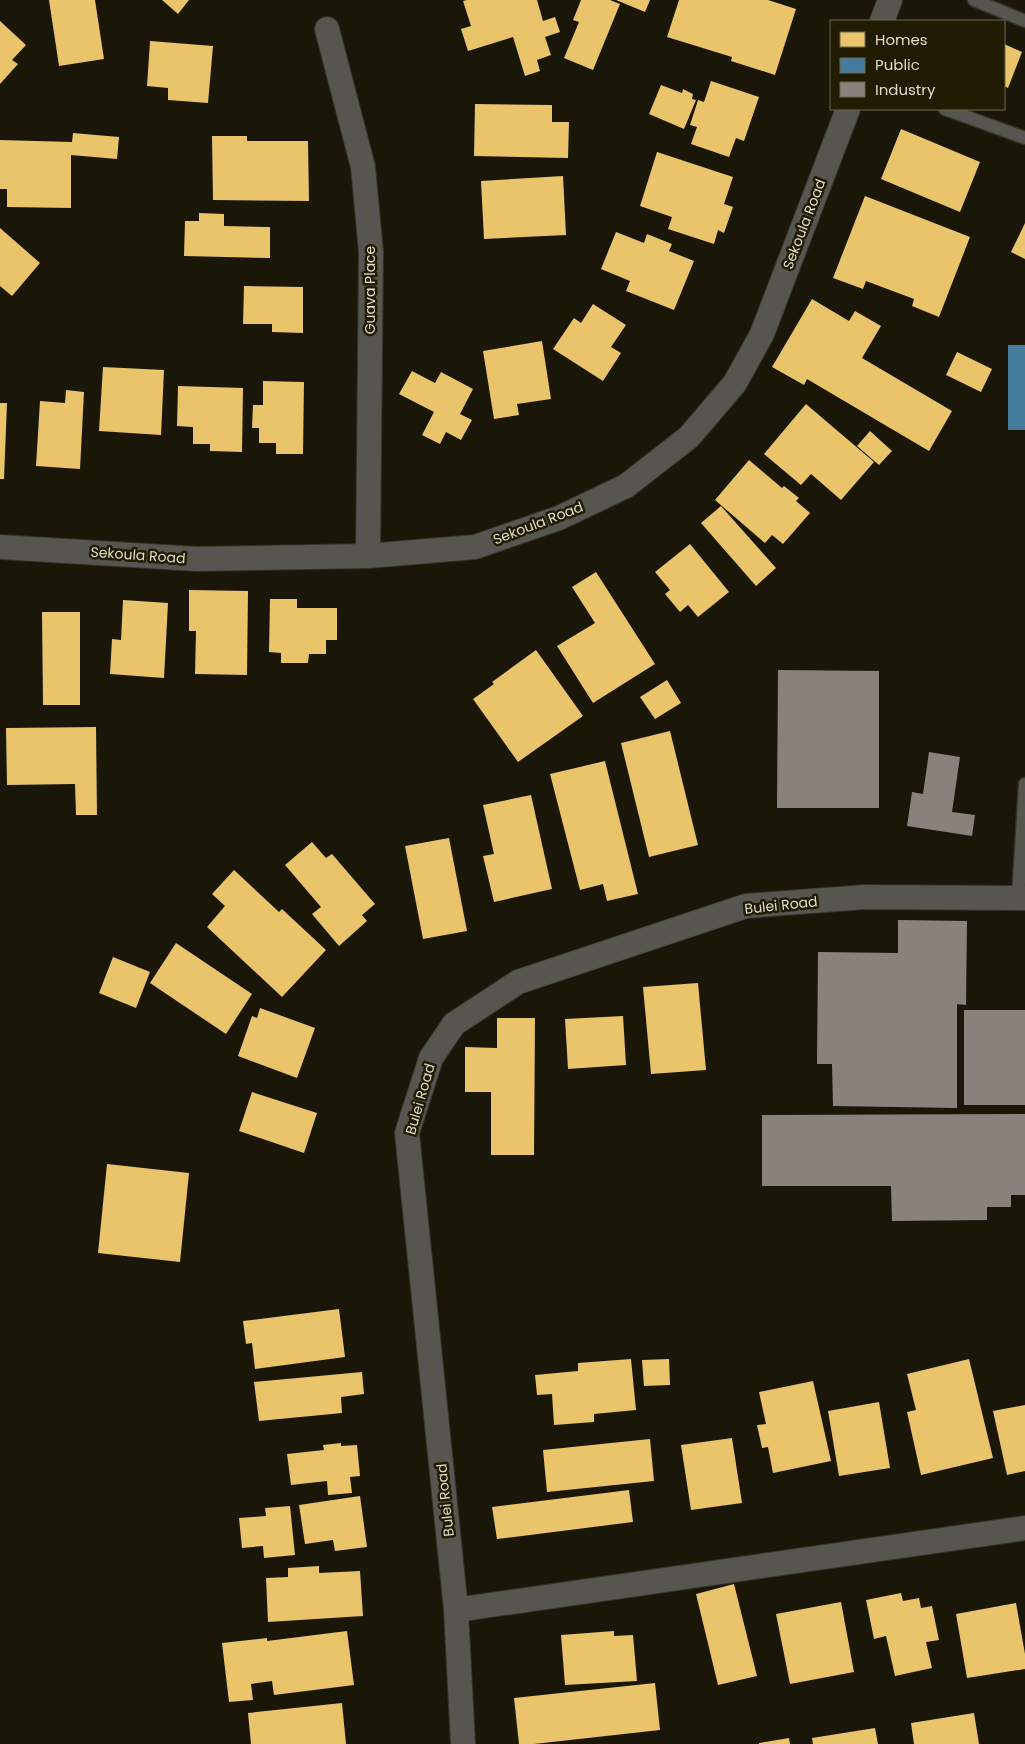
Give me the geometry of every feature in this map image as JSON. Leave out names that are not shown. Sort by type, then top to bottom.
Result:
[{"type":"street","points":[[882,20],[890,0]]},
{"type":"street","name":"Guava Place","points":[[327,29],[363,167],[371,252],[368,556]]},
{"type":"street","name":"Sekoula Road","points":[[0,546],[197,559],[368,556],[475,547],[559,518],[626,486],[689,438],[735,383],[762,334],[848,110]]},
{"type":"street","name":"Bulei Road","points":[[462,1744],[456,1610],[408,1133],[431,1058],[454,1024],[518,982],[746,906],[865,897],[1022,898]]},
{"type":"street","points":[[456,1610],[1025,1528]]},
{"type":"lane","points":[[974,0],[1025,21]]},
{"type":"lane","points":[[948,110],[1025,138]]},
{"type":"lane","points":[[1022,898],[1025,784]]},
{"type":"building: Homes","points":[[49,0],[95,0],[104,59],[59,66]]},
{"type":"building: Homes","points":[[162,0],[189,0],[178,14]]},
{"type":"building: Homes","points":[[537,0],[543,21],[555,17],[560,32],[545,37],[551,55],[537,60],[540,71],[525,76],[513,37],[468,51],[461,29],[471,26],[463,1]]},
{"type":"building: Homes","points":[[581,0],[610,0],[620,4],[593,70],[564,58],[579,22],[573,20]]},
{"type":"building: Homes","points":[[616,0],[650,0],[645,12]]},
{"type":"building: Homes","points":[[679,0],[768,0],[796,9],[775,75],[731,61],[732,57],[667,37]]},
{"type":"building: Homes","points":[[0,21],[26,45],[12,60],[18,64],[0,84]]},
{"type":"building: Homes","points":[[150,41],[213,46],[208,103],[168,100],[168,88],[147,86]]},
{"type":"building: Homes","points":[[1005,44],[1022,52],[1008,88],[1005,86]]},
{"type":"building: Homes","points":[[711,81],[759,97],[744,141],[736,138],[729,157],[691,144],[697,127],[690,125],[698,100],[704,102]]},
{"type":"building: Homes","points":[[661,85],[682,93],[683,89],[693,94],[692,99],[696,100],[684,129],[649,114]]},
{"type":"building: Homes","points":[[475,104],[552,105],[552,122],[569,122],[568,158],[474,156]]},
{"type":"building: Homes","points":[[901,129],[980,162],[960,212],[881,179]]},
{"type":"building: Homes","points":[[73,133],[119,137],[117,159],[71,155],[71,208],[7,207],[7,189],[0,189],[0,140],[72,142]]},
{"type":"building: Homes","points":[[212,136],[247,136],[247,141],[308,141],[309,201],[213,200]]},
{"type":"building: Homes","points":[[657,152],[733,177],[724,204],[733,207],[724,233],[718,230],[714,244],[668,229],[672,217],[640,206]]},
{"type":"building: Homes","points":[[563,176],[566,235],[484,239],[481,181]]},
{"type":"building: Homes","points":[[865,196],[970,237],[939,317],[912,306],[914,299],[866,281],[863,289],[833,278]]},
{"type":"building: Homes","points":[[199,213],[224,214],[224,226],[270,227],[270,258],[184,256],[185,221],[199,221]]},
{"type":"building: Homes","points":[[1025,223],[1025,259],[1011,252]]},
{"type":"building: Homes","points":[[0,228],[40,263],[12,296],[0,286]]},
{"type":"building: Homes","points":[[616,232],[644,243],[647,234],[672,244],[669,251],[694,261],[674,310],[626,291],[630,281],[601,269]]},
{"type":"building: Homes","points":[[244,286],[303,287],[303,333],[272,332],[272,324],[243,324]]},
{"type":"building: Homes","points":[[812,299],[849,321],[855,311],[881,326],[862,358],[952,411],[929,451],[807,379],[804,385],[772,367]]},
{"type":"building: Homes","points":[[593,304],[626,325],[611,347],[621,353],[603,381],[553,349],[574,318],[581,323]]},
{"type":"building: Homes","points":[[542,341],[551,399],[517,404],[519,415],[494,419],[483,351]]},
{"type":"building: Homes","points":[[957,352],[992,369],[981,392],[946,375]]},
{"type":"building: Homes","points":[[103,367],[164,370],[161,435],[99,431]]},
{"type":"building: Homes","points":[[412,371],[435,383],[441,372],[473,389],[460,414],[472,420],[461,440],[446,432],[440,444],[422,435],[434,412],[399,394]]},
{"type":"building: Homes","points":[[263,381],[304,382],[303,454],[276,454],[276,443],[259,443],[259,428],[252,428],[253,405],[263,405]]},
{"type":"building: Homes","points":[[178,386],[243,388],[242,452],[210,451],[210,444],[193,444],[193,427],[177,426]]},
{"type":"building: Homes","points":[[66,390],[84,392],[80,469],[36,466],[40,401],[65,403]]},
{"type":"building: Homes","points":[[0,403],[7,403],[4,479],[0,479]]},
{"type":"building: Homes","points":[[806,404],[874,462],[841,500],[811,474],[801,485],[764,454]]},
{"type":"building: Homes","points":[[870,431],[892,451],[879,465],[857,446]]},
{"type":"building: Homes","points":[[749,460],[782,488],[784,486],[799,498],[796,501],[810,513],[783,544],[772,535],[765,543],[715,500]]},
{"type":"building: Homes","points":[[721,506],[776,568],[756,586],[701,523]]},
{"type":"building: Homes","points":[[690,544],[729,592],[698,617],[688,605],[680,612],[665,594],[670,590],[655,572]]},
{"type":"building: Homes","points":[[596,572],[655,664],[593,703],[557,646],[595,623],[572,587]]},
{"type":"building: Homes","points":[[189,590],[248,591],[247,675],[195,674],[196,631],[189,631]]},
{"type":"building: Homes","points":[[270,599],[297,599],[297,608],[337,608],[337,640],[326,640],[326,654],[309,654],[308,663],[281,663],[281,653],[269,652]]},
{"type":"building: Homes","points":[[123,600],[168,603],[164,678],[110,674],[112,639],[121,640]]},
{"type":"building: Homes","points":[[42,612],[80,612],[80,705],[43,705]]},
{"type":"building: Homes","points":[[536,650],[583,716],[518,762],[473,699],[494,684],[492,682]]},
{"type":"building: Homes","points":[[667,680],[681,703],[655,719],[640,697]]},
{"type":"building: Homes","points":[[96,727],[97,815],[76,815],[75,784],[7,785],[6,728]]},
{"type":"building: Homes","points":[[670,731],[698,845],[649,857],[621,743]]},
{"type":"building: Homes","points":[[605,761],[638,894],[607,901],[603,884],[580,890],[550,774]]},
{"type":"building: Homes","points":[[531,795],[552,889],[494,902],[483,856],[494,854],[483,805]]},
{"type":"building: Homes","points":[[449,838],[467,931],[423,939],[405,846]]},
{"type":"building: Homes","points":[[312,842],[326,858],[332,854],[375,904],[362,915],[367,921],[339,946],[312,914],[321,907],[285,865]]},
{"type":"building: Homes","points":[[234,870],[279,912],[282,909],[326,950],[282,997],[207,927],[225,906],[212,894]]},
{"type":"building: Homes","points":[[176,943],[252,994],[226,1034],[150,983]]},
{"type":"building: Homes","points":[[113,957],[150,972],[136,1008],[99,993]]},
{"type":"building: Homes","points":[[698,983],[706,1070],[651,1074],[643,987]]},
{"type":"building: Homes","points":[[260,1008],[315,1028],[297,1078],[238,1056],[252,1016],[257,1018]]},
{"type":"building: Homes","points":[[623,1016],[626,1065],[568,1069],[565,1019]]},
{"type":"building: Homes","points":[[497,1018],[535,1018],[534,1155],[491,1155],[491,1092],[465,1092],[465,1047],[497,1048]]},
{"type":"building: Homes","points":[[252,1092],[317,1113],[304,1153],[239,1131]]},
{"type":"building: Homes","points":[[107,1164],[189,1173],[180,1262],[98,1253]]},
{"type":"building: Homes","points":[[339,1309],[345,1357],[255,1369],[252,1343],[246,1344],[243,1321]]},
{"type":"building: Homes","points":[[631,1359],[636,1410],[594,1414],[594,1422],[554,1425],[552,1394],[537,1395],[535,1375],[578,1371],[578,1363]]},
{"type":"building: Homes","points":[[669,1359],[670,1385],[644,1386],[642,1360]]},
{"type":"building: Homes","points":[[969,1359],[993,1458],[921,1475],[907,1412],[916,1410],[907,1374]]},
{"type":"building: Homes","points":[[362,1372],[364,1394],[341,1397],[342,1413],[259,1421],[254,1382]]},
{"type":"building: Homes","points":[[813,1381],[831,1461],[773,1473],[768,1447],[762,1448],[757,1425],[766,1424],[759,1392]]},
{"type":"building: Homes","points":[[879,1402],[890,1468],[839,1476],[828,1411]]},
{"type":"building: Homes","points":[[1025,1405],[1025,1471],[1007,1475],[993,1411]]},
{"type":"building: Homes","points":[[732,1438],[742,1503],[691,1510],[681,1445]]},
{"type":"building: Homes","points":[[650,1439],[654,1481],[547,1492],[543,1450]]},
{"type":"building: Homes","points":[[341,1443],[341,1446],[357,1445],[360,1476],[350,1477],[352,1493],[328,1495],[327,1481],[291,1485],[287,1454],[324,1450],[323,1445]]},
{"type":"building: Homes","points":[[629,1490],[633,1522],[497,1539],[492,1507]]},
{"type":"building: Homes","points":[[360,1496],[367,1547],[335,1551],[333,1540],[305,1544],[299,1505]]},
{"type":"building: Homes","points":[[290,1506],[295,1555],[264,1558],[263,1546],[242,1548],[239,1518],[266,1516],[265,1508]]},
{"type":"building: Homes","points":[[319,1566],[319,1573],[360,1571],[363,1616],[268,1622],[266,1578],[288,1577],[288,1568]]},
{"type":"building: Homes","points":[[734,1584],[757,1676],[718,1685],[696,1594]]},
{"type":"building: Homes","points":[[901,1593],[903,1601],[919,1598],[921,1608],[932,1606],[939,1640],[926,1642],[932,1668],[895,1676],[886,1636],[874,1639],[866,1600]]},
{"type":"building: Homes","points":[[841,1602],[854,1672],[790,1684],[776,1614]]},
{"type":"building: Homes","points":[[1016,1603],[1025,1654],[1025,1669],[967,1678],[956,1614]]},
{"type":"building: Homes","points":[[347,1631],[354,1685],[274,1695],[272,1681],[251,1684],[253,1700],[229,1702],[222,1643],[267,1638],[267,1641]]},
{"type":"building: Homes","points":[[614,1631],[614,1636],[633,1635],[637,1681],[565,1685],[561,1635]]},
{"type":"building: Homes","points":[[655,1683],[660,1730],[519,1744],[514,1698]]},
{"type":"building: Homes","points":[[342,1703],[346,1744],[251,1744],[248,1713]]},
{"type":"building: Homes","points":[[974,1713],[979,1744],[914,1744],[911,1723]]},
{"type":"building: Homes","points":[[875,1728],[878,1744],[813,1744],[812,1738]]},
{"type":"building: Homes","points":[[789,1738],[790,1744],[759,1744],[759,1743]]},
{"type":"building: Public","points":[[1008,345],[1025,345],[1025,430],[1008,430]]},
{"type":"building: Industry","points":[[778,670],[879,671],[879,808],[777,808]]},
{"type":"building: Industry","points":[[929,752],[960,757],[952,812],[975,815],[972,836],[907,826],[912,792],[923,794]]},
{"type":"building: Industry","points":[[898,920],[967,921],[966,1005],[957,1004],[957,1108],[833,1106],[832,1064],[817,1064],[818,952],[898,953]]},
{"type":"building: Industry","points":[[964,1010],[1025,1010],[1025,1105],[964,1105]]},
{"type":"building: Industry","points":[[1025,1114],[1025,1195],[1011,1195],[1011,1207],[987,1207],[987,1220],[892,1221],[891,1186],[762,1186],[762,1115]]}]
